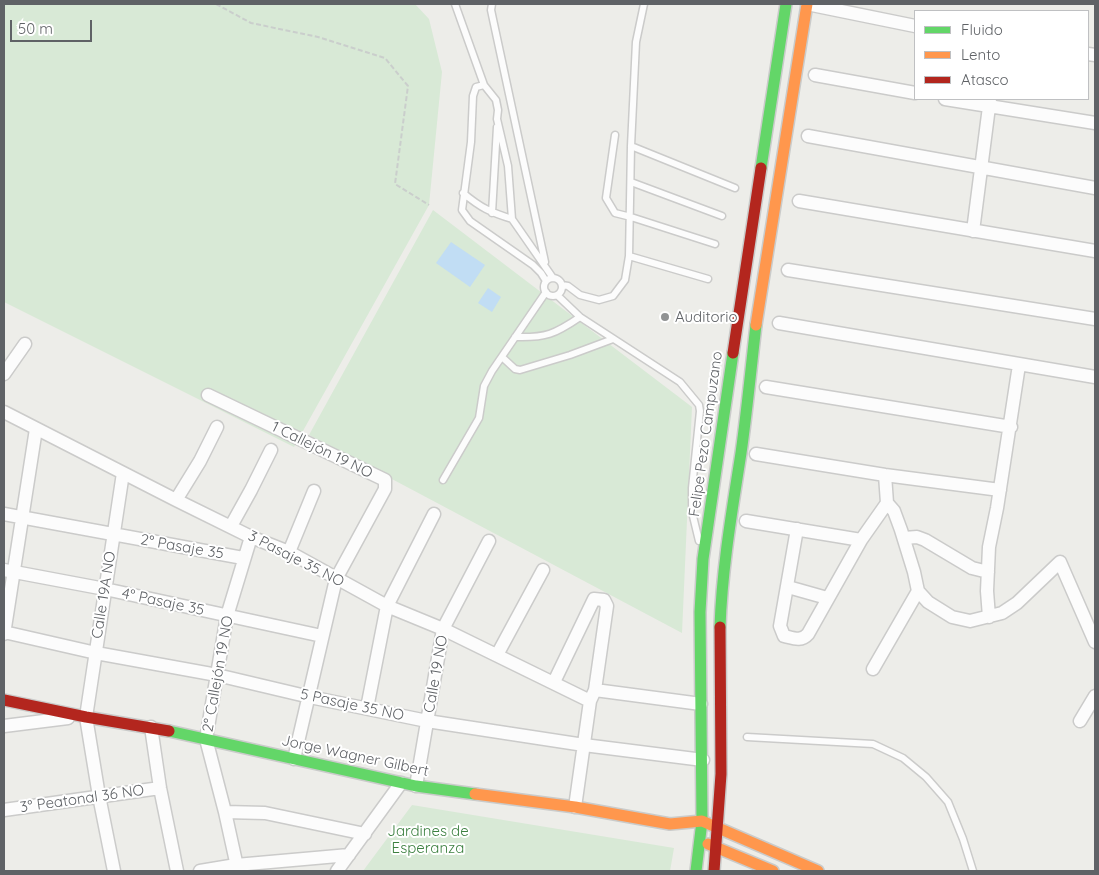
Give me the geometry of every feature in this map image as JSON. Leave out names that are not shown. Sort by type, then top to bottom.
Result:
[{"type":"main road","name":"Felipe Pezo Campuzano","points":[[696,871],[702,821],[703,760],[700,612],[704,559],[719,441],[786,4]]},
{"type":"main road","points":[[714,871],[722,774],[720,650],[722,591],[757,318],[807,4]]},
{"type":"main road","name":"Jorge Wagner Gilbert","points":[[4,700],[83,717],[151,727],[416,786],[574,807],[670,824],[702,821]]},
{"type":"main road","points":[[702,821],[818,871]]},
{"type":"main road","points":[[670,824],[701,839],[716,849],[773,871]]},
{"type":"street","points":[[807,4],[873,19],[914,26]]},
{"type":"street","points":[[815,75],[914,93]]},
{"type":"street","points":[[957,100],[989,103],[1095,123]]},
{"type":"street","points":[[973,231],[989,103]]},
{"type":"street","points":[[808,136],[1095,188]]},
{"type":"street","points":[[799,201],[1095,251]]},
{"type":"street","points":[[788,270],[1095,319]]},
{"type":"street","points":[[779,323],[1019,366],[1095,377]]},
{"type":"street","points":[[4,374],[25,344]]},
{"type":"street","points":[[989,617],[989,547],[1000,490],[1019,366]]},
{"type":"street","points":[[766,387],[1010,427]]},
{"type":"street","name":"1 Callejón 19 NO","points":[[208,395],[385,480],[385,488],[336,579],[294,759]]},
{"type":"street","name":"3 Pasaje 35 NO","points":[[4,412],[250,537],[289,552],[388,606],[443,628],[554,682],[592,695]]},
{"type":"street","points":[[176,500],[200,461],[217,426]]},
{"type":"street","points":[[4,633],[8,571],[22,517],[36,429]]},
{"type":"street","points":[[231,526],[271,450]]},
{"type":"street","points":[[756,454],[885,475],[1000,490]]},
{"type":"street","name":"Calle 19A NO","points":[[114,871],[83,717],[96,653],[123,473]]},
{"type":"street","points":[[885,475],[887,503],[894,511],[904,538],[918,591],[928,602],[952,618],[970,621],[989,617],[1002,613],[1017,603],[1060,562],[1095,642]]},
{"type":"street","points":[[289,552],[314,491]]},
{"type":"street","points":[[797,529],[780,626],[784,636],[798,640],[804,638],[861,540],[887,503]]},
{"type":"street","name":"2° Pasaje 35","points":[[4,514],[243,558]]},
{"type":"street","points":[[367,708],[388,606],[434,514]]},
{"type":"street","points":[[746,521],[861,540]]},
{"type":"street","name":"2° Callejón 19 NO","points":[[237,868],[206,739],[227,616],[250,537]]},
{"type":"street","points":[[904,538],[917,537],[925,540],[972,568],[988,572]]},
{"type":"street","name":"Calle 19 NO","points":[[416,786],[443,628],[489,541]]},
{"type":"street","points":[[498,655],[543,570]]},
{"type":"street","name":"4° Pasaje 35","points":[[8,571],[105,589],[322,636]]},
{"type":"street","points":[[788,587],[827,598]]},
{"type":"street","points":[[873,669],[918,591]]},
{"type":"street","points":[[554,682],[594,599],[601,598],[606,602],[607,606],[574,807]]},
{"type":"street","name":"5 Pasaje 35 NO","points":[[4,633],[96,653],[217,675],[310,697],[427,721],[584,745],[703,760]]},
{"type":"street","points":[[592,695],[701,704]]},
{"type":"street","points":[[1080,721],[1095,696]]},
{"type":"street","points":[[4,726],[83,717]]},
{"type":"street","points":[[151,727],[160,788],[177,871]]},
{"type":"street","points":[[338,871],[401,783]]},
{"type":"street","name":"3° Peatonal 36 NO","points":[[4,810],[160,788]]},
{"type":"street","points":[[225,812],[265,813],[365,834]]},
{"type":"street","points":[[200,871],[349,855]]},
{"type":"lane","points":[[455,4],[484,85],[496,100],[498,110],[492,213]]},
{"type":"lane","points":[[492,4],[491,10],[546,266]]},
{"type":"lane","points":[[497,119],[508,166],[512,219],[553,278],[557,279],[562,285],[568,286],[580,295],[599,300],[614,296],[625,280],[629,256],[631,146],[636,42],[644,4]]},
{"type":"lane","points":[[484,85],[476,87],[472,96],[471,142],[462,210],[470,221],[534,265],[546,281],[544,285],[549,295],[557,295],[580,317],[680,382],[699,405],[700,418],[692,488],[692,512],[704,559]]},
{"type":"lane","points":[[615,135],[606,198],[615,213],[631,216],[715,244]]},
{"type":"lane","points":[[631,146],[736,188]]},
{"type":"lane","points":[[495,165],[508,166]]},
{"type":"lane","points":[[631,182],[722,216]]},
{"type":"lane","points":[[463,193],[477,206],[512,219]]},
{"type":"lane","points":[[629,256],[708,279]]},
{"type":"lane","points":[[546,281],[553,278]]},
{"type":"lane","points":[[557,295],[562,289],[562,285]]},
{"type":"lane","points":[[443,480],[479,418],[484,386],[546,292]]},
{"type":"lane","points":[[515,337],[538,338],[558,332],[580,317]]},
{"type":"lane","points":[[502,357],[515,369],[520,370],[613,340]]},
{"type":"lane","points":[[747,736],[873,744],[903,758],[926,777],[948,802],[973,871]]},
{"type":"path","points":[[216,4],[251,24],[318,37],[384,58],[408,86],[394,184],[429,205]]},
{"type":"green space","points":[[4,4],[415,4],[429,19],[442,72],[429,205],[294,447],[4,302]]},
{"type":"green space","points":[[433,210],[692,407],[682,633],[309,435]]},
{"type":"green space","name":"Jardines de Esperanza","points":[[412,805],[674,848],[670,871],[363,871]]},
{"type":"water","points":[[451,242],[485,265],[470,287],[436,263]]},
{"type":"water","points":[[488,288],[501,297],[492,312],[478,303]]},
{"type":"traffic: fast","points":[[761,168],[786,4]]},
{"type":"traffic: fast","points":[[720,627],[725,561],[743,437],[756,325]]},
{"type":"traffic: fast","points":[[696,871],[702,821],[700,612],[703,559],[733,353]]},
{"type":"traffic: fast","points":[[169,731],[416,786],[475,794]]},
{"type":"traffic: slow","points":[[756,325],[807,4]]},
{"type":"traffic: slow","points":[[475,794],[575,807],[670,824],[702,821],[818,871]]},
{"type":"traffic: slow","points":[[708,844],[773,871]]},
{"type":"traffic: jam","points":[[733,353],[761,168]]},
{"type":"traffic: jam","points":[[714,871],[721,774],[720,627]]},
{"type":"traffic: jam","points":[[4,700],[86,717],[169,731]]},
{"type":"place","name":"Auditorio","points":[[665,317]]}]
